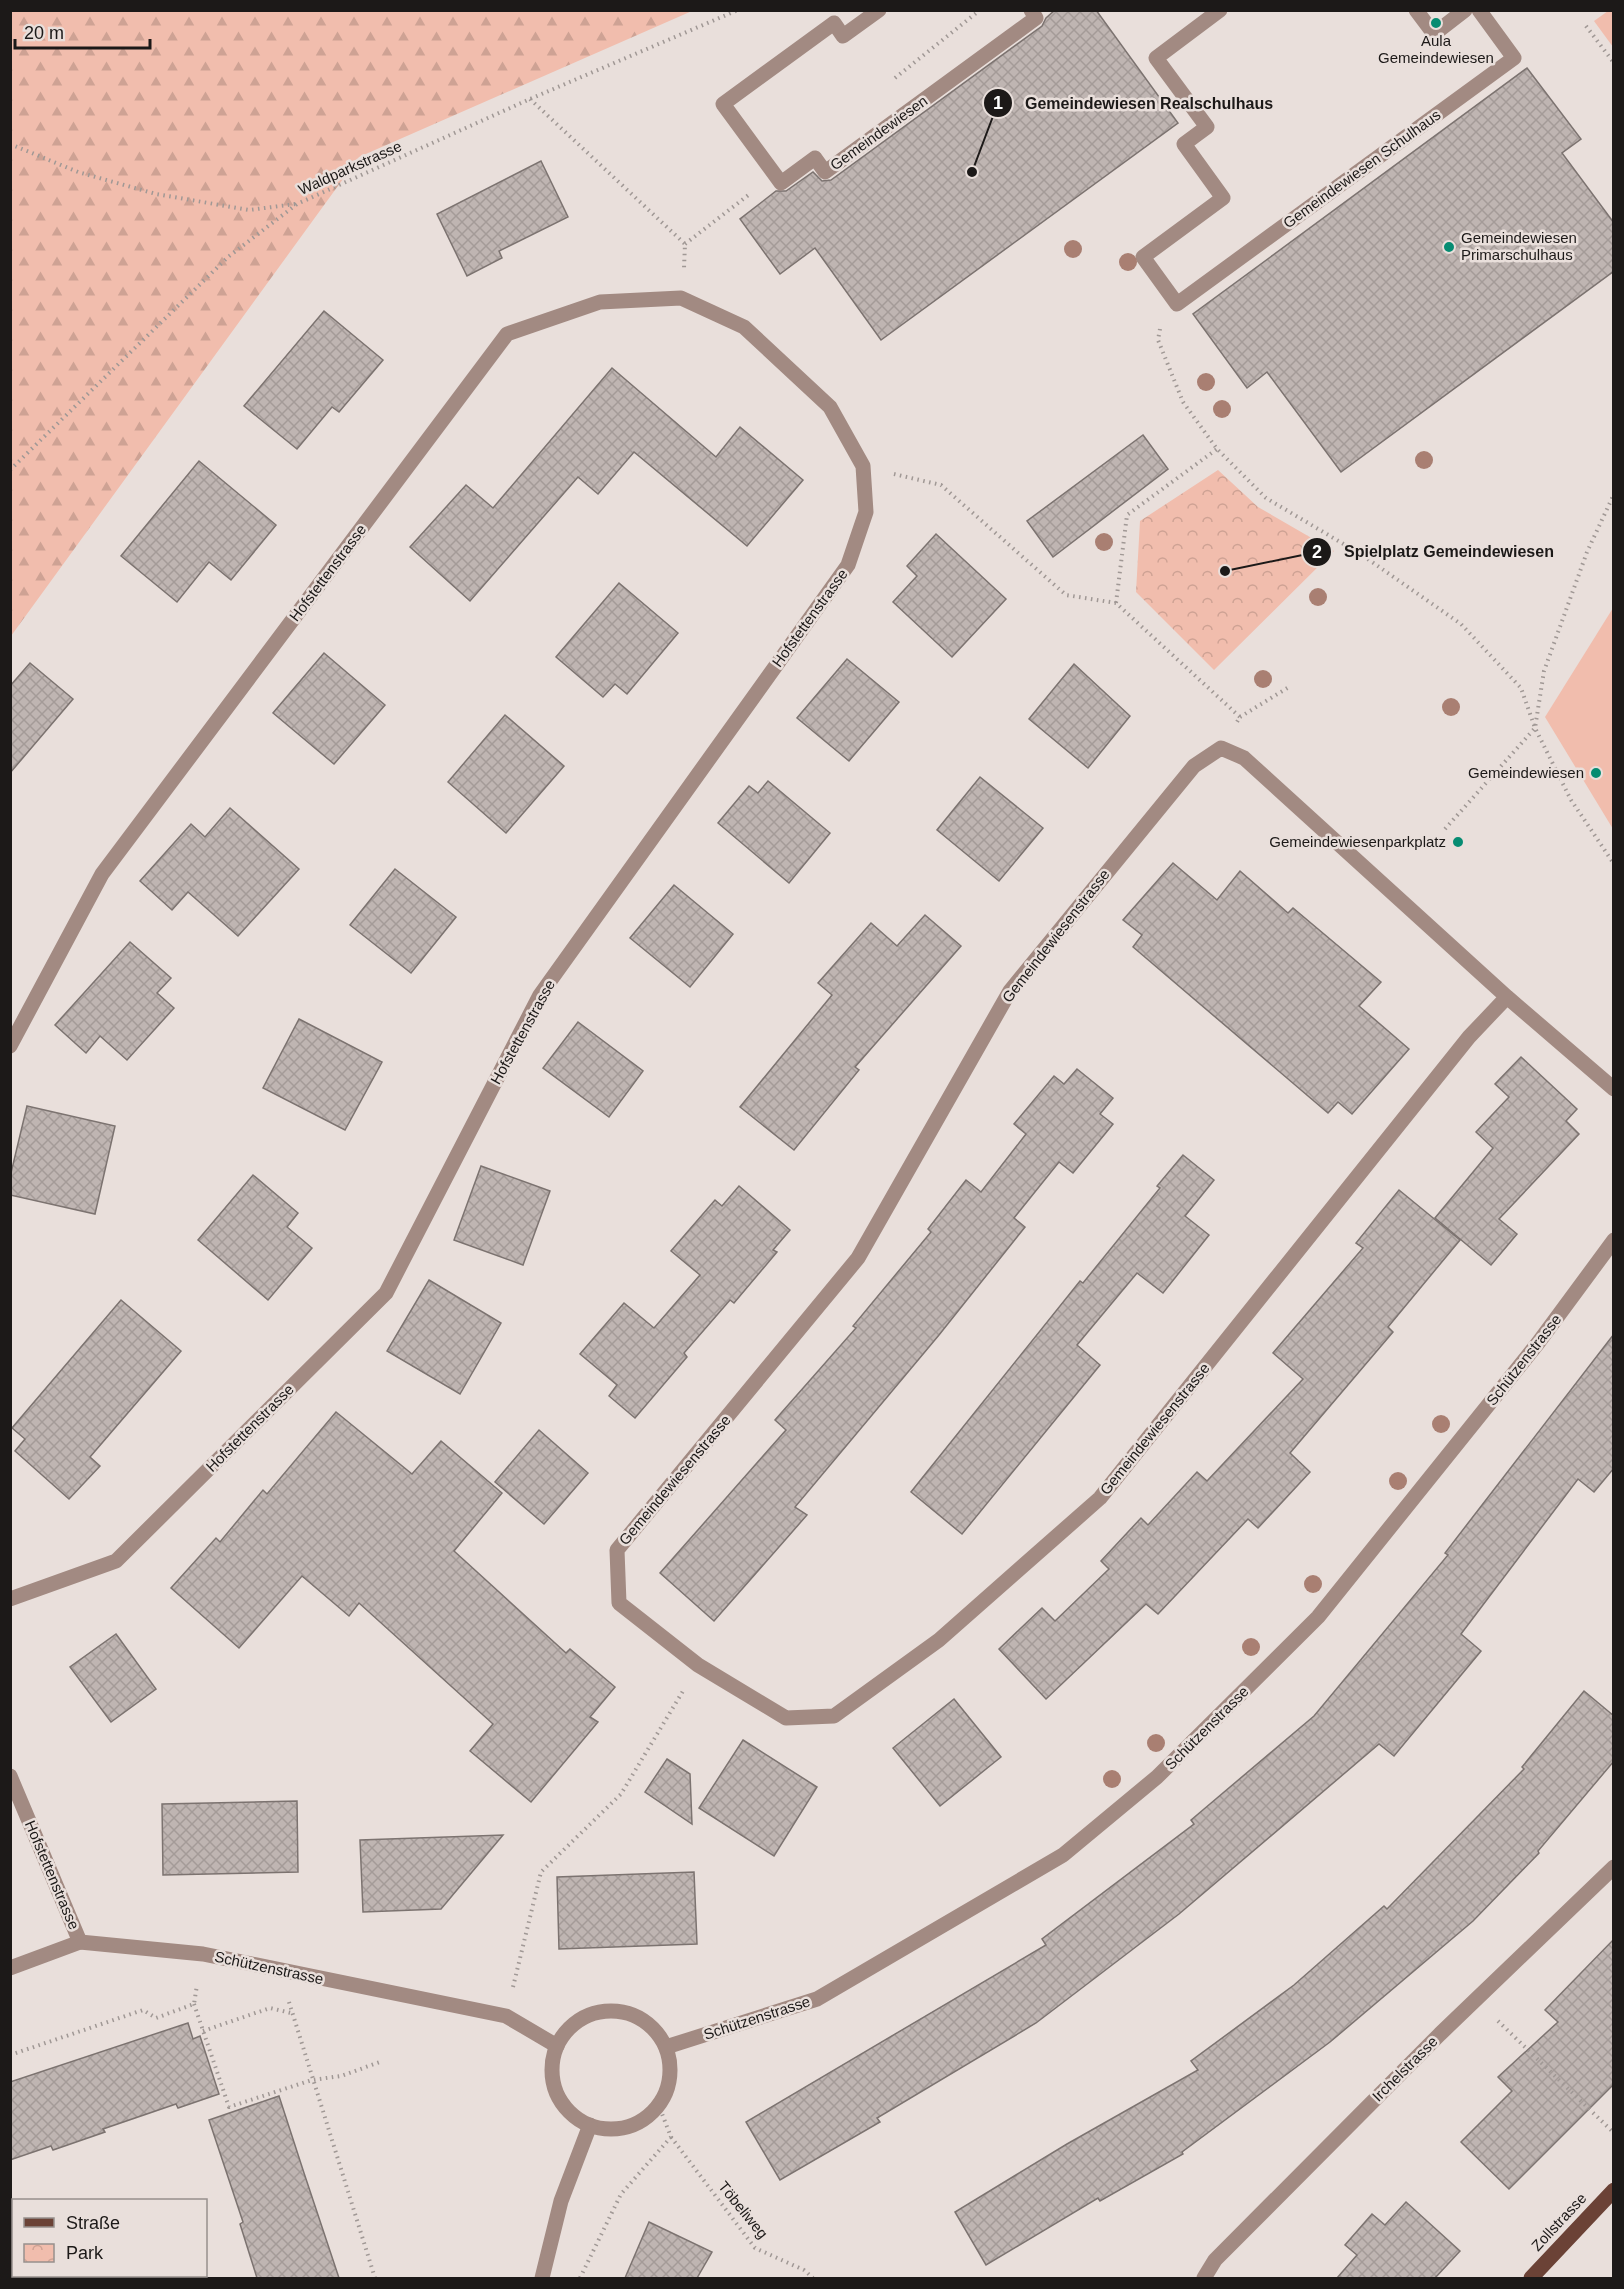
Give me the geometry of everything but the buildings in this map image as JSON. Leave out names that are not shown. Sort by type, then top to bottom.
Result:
[{"type":"main road","name":"Zollstrasse","points":[[1532,2278],[1614,2190]]},
{"type":"street","name":"Gemeindewiesen","points":[[879,10],[843,36],[834,23],[723,104],[782,183],[815,158],[825,172],[1036,18],[1031,10]]},
{"type":"street","points":[[1167,290],[1143,257],[1223,198],[1184,144],[1207,127],[1156,58],[1220,10]]},
{"type":"street","points":[[1416,10],[1434,34],[1465,10]]},
{"type":"street","name":"Gemeindewiesen Schulhaus","points":[[1167,290],[1177,304],[1514,58],[1479,10]]},
{"type":"street","name":"Hofstettenstrasse","points":[[10,1046],[102,874],[507,334],[600,302],[681,298],[744,327],[830,407],[863,466],[866,512],[848,565],[540,995],[386,1293],[116,1561],[10,1599]]},
{"type":"street","points":[[1221,748],[1244,758],[1507,997],[1614,1089]]},
{"type":"street","name":"Gemeindewiesenstrasse","points":[[1221,748],[1194,766],[1010,990],[858,1258],[617,1550],[619,1603],[699,1665],[786,1718],[834,1716],[939,1640],[1100,1498],[1468,1037],[1507,997]]},
{"type":"street","name":"Schützenstrasse","points":[[666,2047],[817,1999],[1063,1855],[1157,1777],[1318,1617],[1538,1343],[1614,1240]]},
{"type":"street","name":"Hofstettenstrasse","points":[[10,1776],[80,1942]]},
{"type":"street","name":"Irchelstrasse","points":[[1203,2278],[1215,2260],[1476,2000],[1614,1867]]},
{"type":"street","name":"Schützenstrasse","points":[[10,1968],[80,1942],[203,1954],[506,2016],[557,2046]]},
{"type":"street","points":[[603,2012],[622,2012],[641,2019],[656,2031],[666,2047],[671,2067],[668,2087],[659,2106],[644,2120],[626,2127],[608,2130],[590,2126],[573,2115],[561,2101],[554,2083],[552,2064],[557,2046],[569,2030],[584,2018],[603,2012]]},
{"type":"street","points":[[542,2278],[561,2201],[590,2126]]},
{"type":"path","name":"Waldparkstrasse","points":[[10,470],[228,257],[297,204],[530,99],[738,10]]},
{"type":"path","points":[[1586,26],[1614,63]]},
{"type":"path","points":[[530,99],[686,244],[681,298]]},
{"type":"path","points":[[10,144],[78,172],[156,194],[249,210],[297,204]]},
{"type":"path","points":[[1167,290],[1158,340],[1183,402],[1216,449],[1266,498],[1362,555],[1461,624],[1521,688],[1535,728],[1571,800],[1614,864]]},
{"type":"path","points":[[1116,603],[1127,515],[1216,449]]},
{"type":"path","points":[[863,466],[941,485],[1066,595],[1116,603],[1240,717]]},
{"type":"path","points":[[1445,830],[1535,728],[1544,671],[1587,552],[1614,494]]},
{"type":"path","points":[[1221,748],[1240,717],[1289,687]]},
{"type":"path","points":[[506,2016],[541,1872],[621,1794],[699,1665]]},
{"type":"path","points":[[203,1954],[194,2004],[229,2107],[312,2080],[341,2076],[380,2062]]},
{"type":"path","points":[[284,1972],[291,2013],[375,2278]]},
{"type":"path","points":[[1476,2000],[1614,2133]]},
{"type":"path","points":[[10,2055],[143,2010],[156,2018],[194,2004]]},
{"type":"path","points":[[203,2031],[270,2008],[291,2013]]},
{"type":"path","name":"Töbeliweg","points":[[659,2106],[671,2137],[755,2248],[804,2270],[813,2278]]},
{"type":"path","points":[[580,2278],[621,2194],[671,2137]]},
{"type":"green space","points":[[11,10],[692,11],[359,157],[11,636]]},
{"type":"green space","points":[[1608,11],[1613,11],[1613,47],[1594,21]]},
{"type":"green space","points":[[1218,470],[1258,507],[1334,551],[1214,670],[1136,592],[1140,521]]},
{"type":"green space","name":"Gemeindewiesen","points":[[1613,608],[1614,829],[1545,717]]},
{"type":"place","name":"Aula Gemeindewiesen","points":[[1436,23]]},
{"type":"place","name":"Gemeindewiesen Realschulhaus","points":[[972,172]]},
{"type":"place","name":"Gemeindewiesen Primarschulhaus","points":[[1449,247]]},
{"type":"place","name":"Spielplatz Gemeindewiesen","points":[[1225,571]]},
{"type":"place","name":"Gemeindewiesen","points":[[1596,773]]},
{"type":"place","name":"Gemeindewiesenparkplatz","points":[[1458,842]]}]
